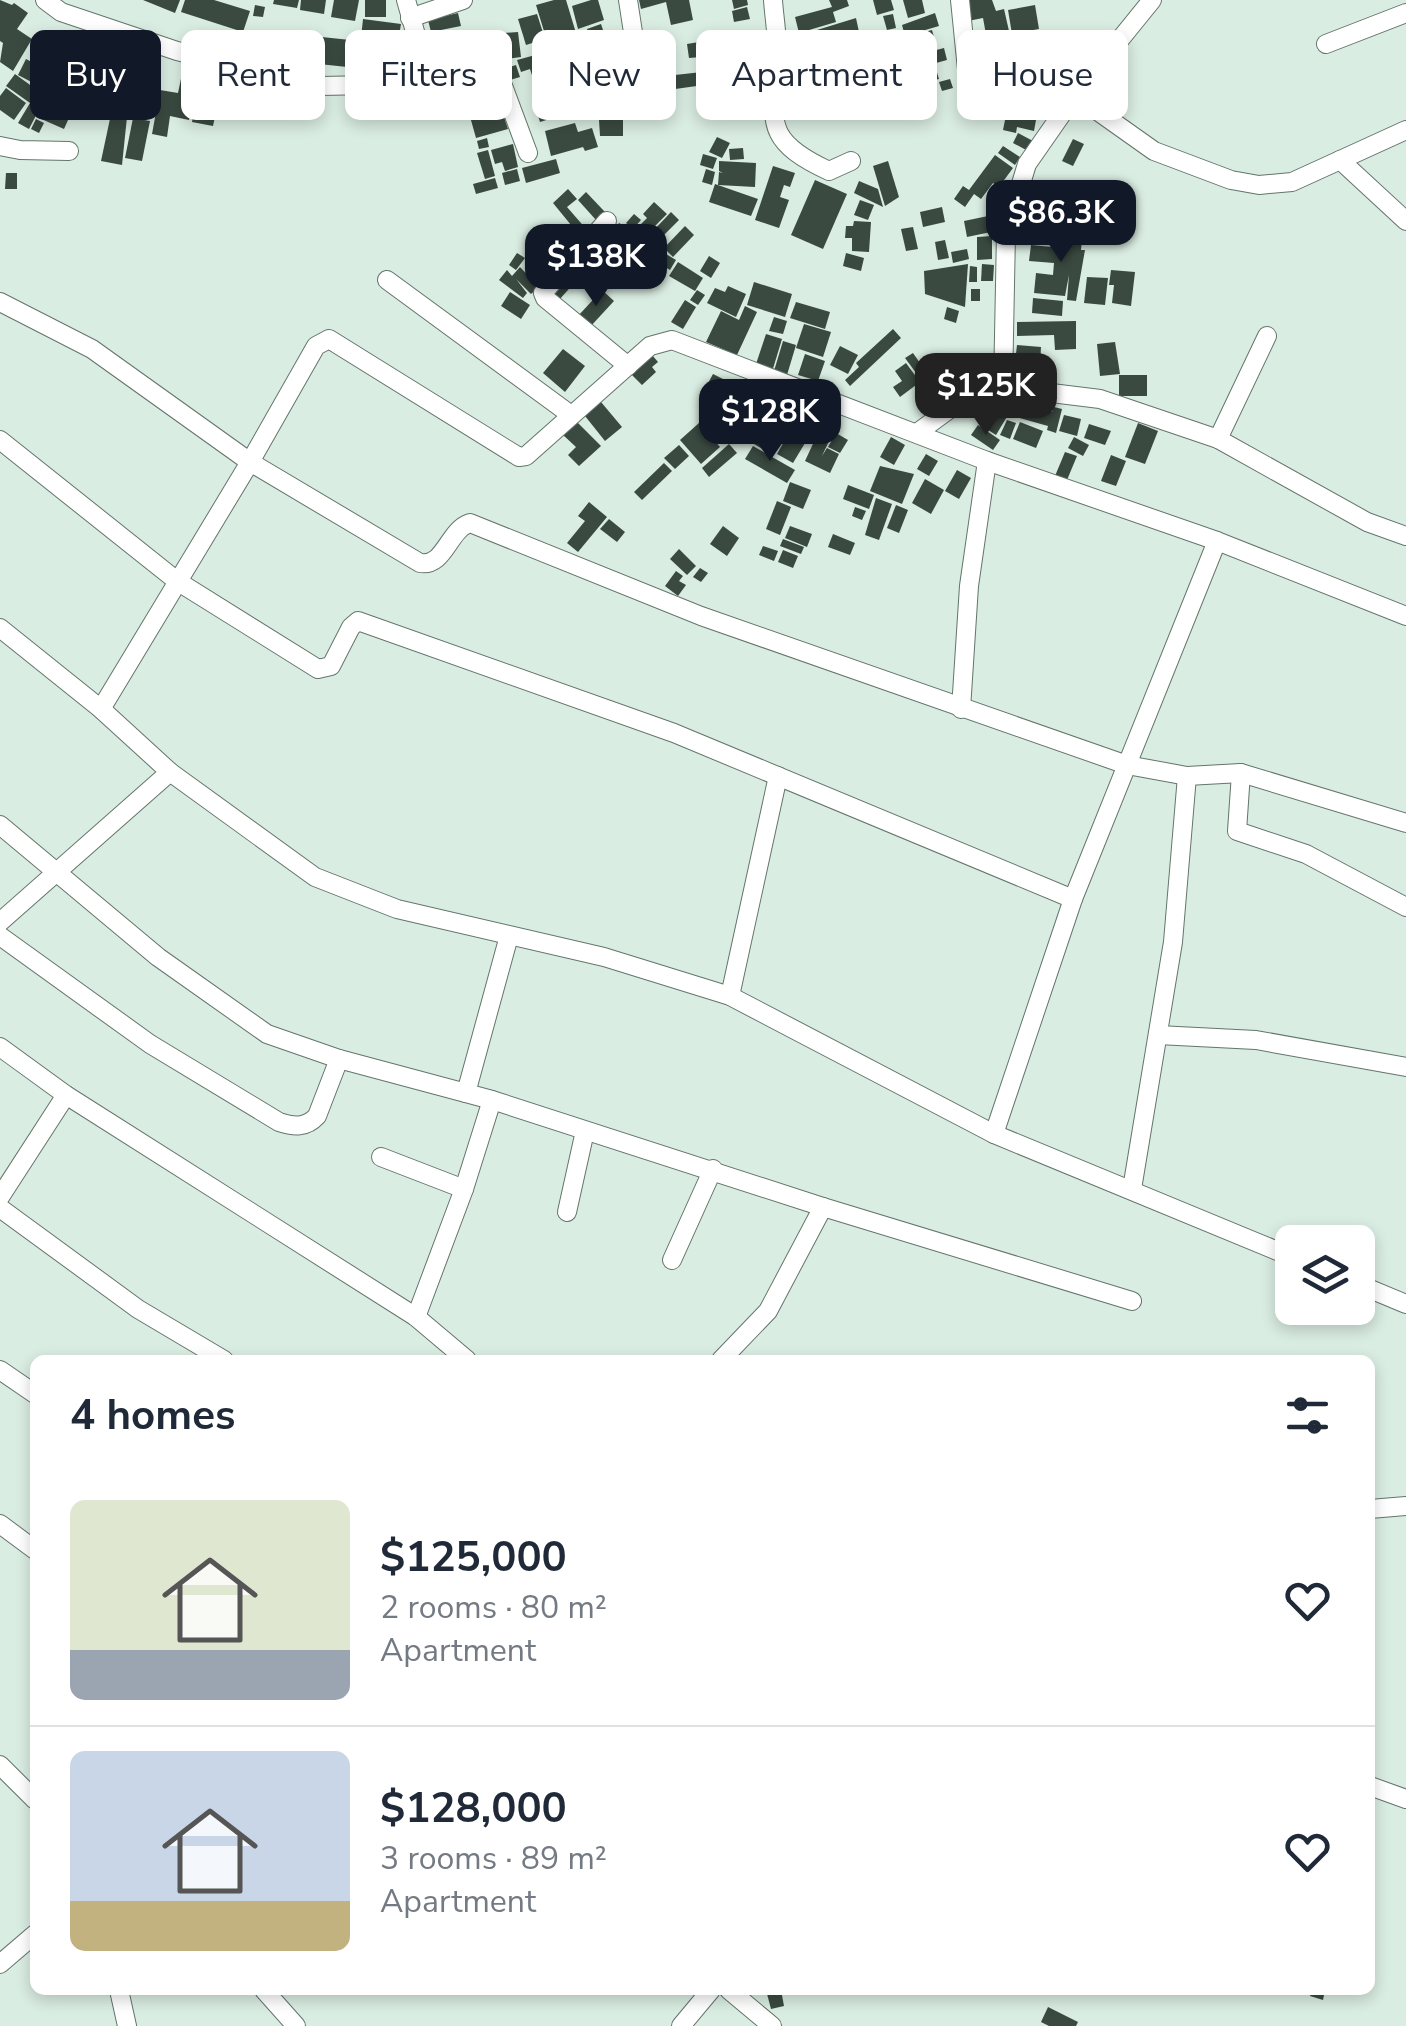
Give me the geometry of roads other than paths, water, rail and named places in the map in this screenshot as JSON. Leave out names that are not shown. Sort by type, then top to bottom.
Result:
[{"type":"street","points":[[45,0],[61,12],[177,51],[320,86],[345,86]]},
{"type":"street","points":[[408,9],[463,0]]},
{"type":"street","points":[[628,0],[633,30]]},
{"type":"street","points":[[773,0],[777,48],[772,102],[776,130],[796,156],[830,171],[850,161]]},
{"type":"street","points":[[960,0],[963,30]]},
{"type":"street","points":[[1128,30],[1152,0]]},
{"type":"street","points":[[1326,44],[1406,13]]},
{"type":"street","points":[[512,110],[528,153]]},
{"type":"street","points":[[1003,386],[1006,233],[1027,164],[1058,120]]},
{"type":"street","points":[[1110,120],[1154,151],[1231,180],[1259,185],[1292,182],[1406,130]]},
{"type":"street","points":[[0,146],[69,151]]},
{"type":"street","points":[[1340,160],[1406,221]]},
{"type":"street","points":[[607,221],[543,293],[628,366]]},
{"type":"street","points":[[387,280],[571,415]]},
{"type":"street","points":[[0,302],[92,349],[250,462],[420,563],[429,565],[436,561],[459,528],[470,523],[701,616],[1127,765],[1188,776],[1241,774],[1406,823]]},
{"type":"street","points":[[1218,439],[1267,336]]},
{"type":"street","points":[[101,709],[316,346],[330,340],[514,456],[526,456],[650,346],[672,340],[988,461],[1217,541],[1406,616]]},
{"type":"street","points":[[917,433],[966,398],[1003,386],[1100,399],[1218,439],[1368,522],[1406,536]]},
{"type":"street","points":[[0,440],[178,582],[318,670],[331,666],[350,626],[358,621],[674,732],[1074,899]]},
{"type":"street","points":[[961,709],[969,586],[988,461]]},
{"type":"street","points":[[994,1134],[1074,899],[1217,541]]},
{"type":"street","points":[[0,628],[101,709],[170,772],[315,876],[397,910],[604,957],[730,996],[994,1134],[1275,1250]]},
{"type":"street","points":[[0,922],[170,772]]},
{"type":"street","points":[[1241,774],[1237,831],[1306,854],[1406,907]]},
{"type":"street","points":[[730,996],[778,776]]},
{"type":"street","points":[[1132,1190],[1173,942],[1188,776]]},
{"type":"street","points":[[0,825],[158,957],[267,1034],[339,1060],[492,1100],[1132,1301]]},
{"type":"street","points":[[0,936],[150,1044],[280,1122],[294,1127],[312,1121],[339,1060]]},
{"type":"street","points":[[466,1094],[509,936]]},
{"type":"street","points":[[1158,1035],[1256,1040],[1406,1067]]},
{"type":"street","points":[[0,1047],[66,1094],[416,1317],[461,1355]]},
{"type":"street","points":[[0,1197],[66,1094]]},
{"type":"street","points":[[416,1317],[492,1100]]},
{"type":"street","points":[[567,1212],[585,1131]]},
{"type":"street","points":[[381,1157],[464,1189]]},
{"type":"street","points":[[672,1260],[713,1169]]},
{"type":"street","points":[[726,1355],[768,1311],[824,1207]]},
{"type":"street","points":[[0,1208],[138,1308],[216,1355]]},
{"type":"street","points":[[1375,1291],[1406,1304]]},
{"type":"street","points":[[0,1370],[30,1391]]},
{"type":"street","points":[[1375,1509],[1406,1506]]},
{"type":"street","points":[[0,1524],[30,1546]]},
{"type":"street","points":[[0,1765],[30,1795]]},
{"type":"street","points":[[1375,1788],[1402,1798],[1406,1816]]},
{"type":"street","points":[[0,1964],[30,1940]]},
{"type":"street","points":[[120,1995],[128,2026]]},
{"type":"street","points":[[272,1995],[296,2026]]},
{"type":"street","points":[[681,2026],[707,1995]]},
{"type":"street","points":[[735,1995],[772,2026]]}]
